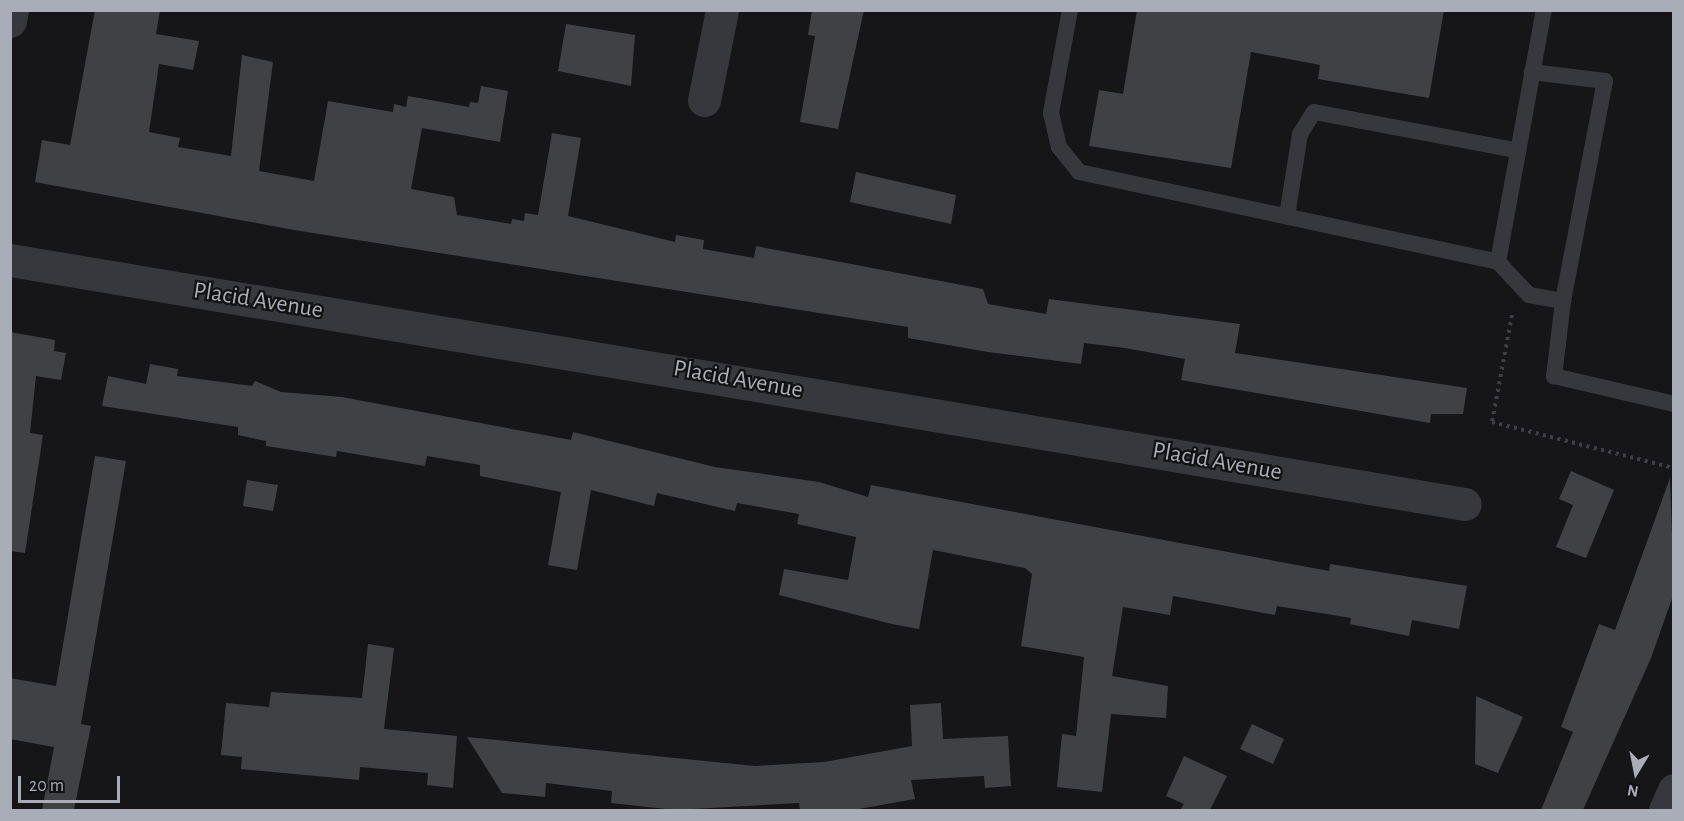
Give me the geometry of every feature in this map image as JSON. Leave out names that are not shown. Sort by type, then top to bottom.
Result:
[{"type":"street","points":[[10,21],[12,10]]},
{"type":"street","points":[[704,100],[722,10]]},
{"type":"street","name":"Placid Avenue","points":[[10,260],[1465,504]]},
{"type":"street","points":[[1665,810],[1674,790]]},
{"type":"lane","points":[[1070,10],[1051,113],[1059,147],[1079,172],[1498,262],[1528,295],[1563,301]]},
{"type":"lane","points":[[1498,262],[1516,150],[1544,10]]},
{"type":"lane","points":[[1532,72],[1605,81],[1563,301],[1554,376],[1674,404]]},
{"type":"lane","points":[[1287,216],[1300,134],[1314,112],[1516,150]]},
{"type":"path","points":[[1514,307],[1492,422],[1674,468]]},
{"type":"building","points":[[95,10],[160,10],[156,34],[199,41],[193,70],[159,64],[149,132],[180,138],[178,147],[231,156],[242,55],[273,62],[259,171],[314,181],[328,101],[393,112],[394,104],[406,107],[408,96],[469,107],[470,102],[478,103],[481,86],[508,91],[500,142],[422,128],[411,189],[454,197],[457,215],[511,224],[512,219],[524,221],[525,213],[538,215],[552,133],[581,138],[568,216],[675,242],[676,235],[704,240],[703,249],[754,258],[756,246],[983,289],[988,304],[1046,314],[1049,299],[1240,324],[1235,353],[1467,388],[1463,414],[1431,414],[1430,423],[1181,380],[1185,359],[1125,348],[1084,343],[1081,364],[988,352],[908,338],[908,327],[294,230],[35,182],[42,140],[70,145]]},
{"type":"building","points":[[812,10],[864,10],[838,129],[800,122],[815,36],[808,35]]},
{"type":"building","points":[[1137,10],[1444,10],[1429,98],[1318,79],[1320,65],[1251,52],[1231,168],[1089,146],[1099,90],[1123,94]]},
{"type":"building","points":[[566,24],[635,35],[631,86],[558,71]]},
{"type":"building","points":[[856,172],[956,195],[951,224],[850,202]]},
{"type":"building","points":[[10,332],[55,340],[54,351],[66,353],[61,380],[36,376],[30,433],[43,435],[25,553],[10,551]]},
{"type":"building","points":[[150,364],[178,369],[177,376],[252,386],[255,381],[281,392],[342,397],[571,440],[573,432],[715,467],[819,482],[868,497],[871,485],[1329,571],[1330,564],[1467,586],[1459,629],[1412,620],[1409,636],[1350,624],[1351,618],[1277,606],[1275,615],[1173,596],[1170,615],[1123,607],[1112,676],[1168,686],[1166,718],[1111,714],[1102,792],[1057,787],[1062,734],[1076,736],[1084,657],[1021,646],[1032,574],[1025,568],[933,550],[919,629],[779,595],[784,569],[848,580],[856,537],[797,524],[799,514],[737,503],[735,511],[657,493],[654,506],[591,490],[577,570],[548,565],[561,492],[480,476],[480,465],[427,456],[425,466],[337,451],[336,457],[266,446],[266,441],[238,435],[238,427],[102,406],[108,376],[146,384]]},
{"type":"building","points":[[95,456],[126,461],[81,724],[91,726],[74,810],[42,810],[54,747],[10,739],[10,678],[56,686]]},
{"type":"building","points":[[1571,471],[1614,490],[1586,558],[1556,547],[1573,505],[1559,499]]},
{"type":"building","points":[[1670,478],[1674,593],[1651,658],[1583,810],[1541,810],[1573,732],[1561,727],[1599,624],[1615,630]]},
{"type":"building","points":[[247,480],[278,485],[273,511],[243,506]]},
{"type":"building","points":[[368,644],[394,648],[384,729],[457,736],[453,788],[427,785],[428,773],[360,767],[359,780],[241,769],[242,757],[221,755],[226,703],[269,707],[271,692],[362,698]]},
{"type":"building","points":[[1476,696],[1523,717],[1498,773],[1475,764]]},
{"type":"building","points":[[941,703],[943,739],[1008,736],[1011,786],[985,788],[984,776],[911,780],[915,799],[853,810],[800,810],[799,803],[675,810],[611,803],[612,791],[546,783],[545,797],[502,793],[467,737],[755,766],[824,762],[912,746],[910,705]]},
{"type":"building","points":[[1252,724],[1284,739],[1273,764],[1240,749]]},
{"type":"building","points":[[1184,756],[1227,776],[1210,810],[1180,810],[1184,804],[1166,796]]}]
